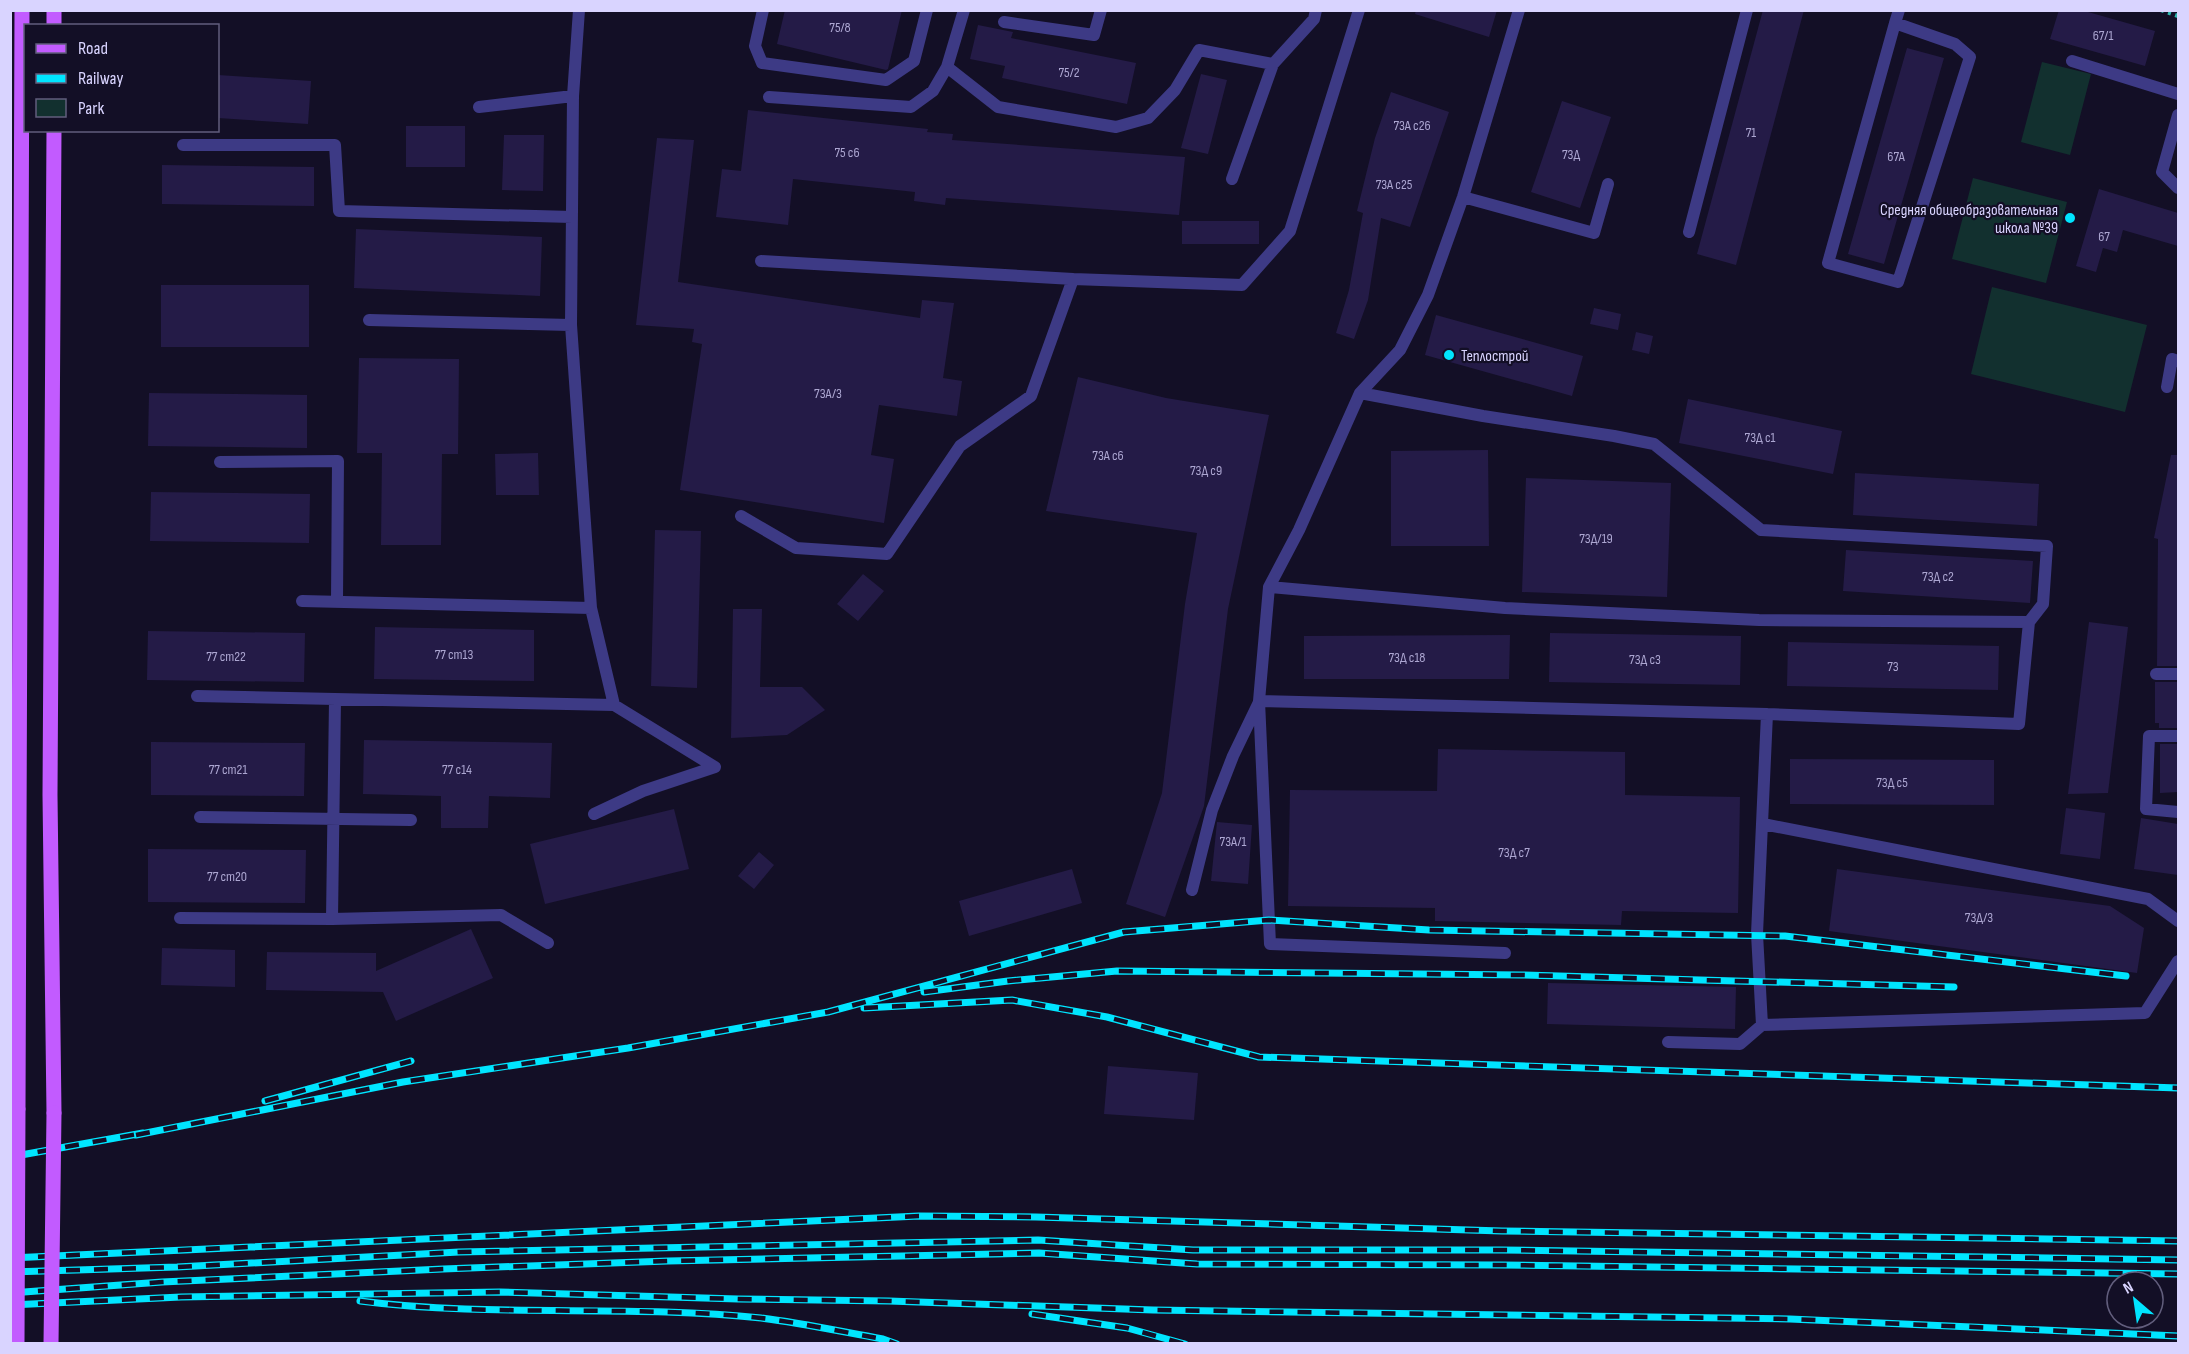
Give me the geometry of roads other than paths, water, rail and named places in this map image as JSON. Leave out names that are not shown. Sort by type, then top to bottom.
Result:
[{"type":"main road","points":[[17,1344],[16,163],[22,10]]},
{"type":"main road","points":[[51,1344],[54,1113],[50,771],[54,132]]},
{"type":"lane","points":[[579,10],[573,96],[571,325],[591,608],[614,705]]},
{"type":"lane","points":[[763,10],[756,46],[762,63],[886,80],[914,61],[927,10]]},
{"type":"lane","points":[[769,97],[911,107],[933,91],[947,67],[964,10]]},
{"type":"lane","points":[[1004,22],[1094,35],[1101,10]]},
{"type":"lane","points":[[1232,179],[1273,64],[1314,19],[1316,10]]},
{"type":"lane","points":[[761,261],[1073,279],[1242,285],[1290,231],[1359,10]]},
{"type":"lane","points":[[1505,953],[1270,944],[1259,701],[1269,587],[1299,530],[1360,393],[1400,350],[1428,296],[1463,197],[1519,10]]},
{"type":"lane","points":[[1689,232],[1747,10]]},
{"type":"lane","points":[[1895,23],[1955,44],[1970,57],[1898,282],[1828,263],[1895,23],[1899,10]]},
{"type":"lane","points":[[947,67],[998,107],[1116,127],[1148,118],[1175,90],[1199,50],[1273,64]]},
{"type":"lane","points":[[2072,61],[2178,94]]},
{"type":"lane","points":[[479,106],[573,96]]},
{"type":"lane","points":[[2178,115],[2162,172],[2178,188]]},
{"type":"lane","points":[[183,145],[335,145],[339,211],[572,217]]},
{"type":"lane","points":[[1463,197],[1594,232],[1608,184]]},
{"type":"lane","points":[[741,516],[796,548],[887,554],[960,446],[1031,396],[1073,279]]},
{"type":"lane","points":[[369,320],[571,325]]},
{"type":"lane","points":[[2167,387],[2172,359],[2178,361]]},
{"type":"lane","points":[[1259,701],[1767,714],[2019,724],[2029,622],[2043,604],[2047,546],[1761,530],[1653,444],[1360,393]]},
{"type":"lane","points":[[220,462],[339,461],[337,601]]},
{"type":"lane","points":[[1269,587],[1505,608],[1759,620],[2029,622]]},
{"type":"lane","points":[[302,601],[591,608]]},
{"type":"lane","points":[[2156,674],[2178,674]]},
{"type":"lane","points":[[198,696],[614,705],[715,767],[642,790],[594,814]]},
{"type":"lane","points":[[332,919],[335,700]]},
{"type":"lane","points":[[1192,890],[1212,810],[1233,756],[1259,701]]},
{"type":"lane","points":[[1762,1025],[1757,934],[1767,714]]},
{"type":"lane","points":[[2178,736],[2149,736],[2146,809],[2178,812]]},
{"type":"lane","points":[[201,817],[332,817],[411,820]]},
{"type":"lane","points":[[1763,824],[2148,899],[2178,921]]},
{"type":"lane","points":[[180,918],[332,919],[501,915],[548,943]]},
{"type":"lane","points":[[1668,1042],[1740,1044],[1762,1025],[2145,1013],[2178,961]]},
{"type":"railway","points":[[136,1135],[403,1082],[628,1048],[828,1012],[1124,932],[1269,920],[1429,930],[1785,936],[2126,976]]},
{"type":"railway","points":[[924,992],[1008,981],[1117,971],[1522,975],[1954,987]]},
{"type":"railway","points":[[864,1008],[1012,1000],[1107,1017],[1259,1057],[2178,1088]]},
{"type":"railway","points":[[265,1101],[411,1061]]},
{"type":"railway","points":[[10,1157],[143,1133]]},
{"type":"railway","points":[[10,1258],[919,1216],[1036,1217],[1502,1231],[2178,1241]]},
{"type":"railway","points":[[10,1272],[177,1267],[459,1252],[1038,1240],[1193,1250],[1501,1250],[2178,1260]]},
{"type":"railway","points":[[10,1293],[162,1282],[443,1269],[668,1261],[1039,1253],[1197,1264],[1501,1265],[2178,1274]]},
{"type":"railway","points":[[10,1305],[181,1297],[500,1292],[1153,1310],[1790,1319],[2178,1336]]},
{"type":"railway","points":[[360,1301],[460,1309],[661,1312],[761,1318],[883,1339],[897,1344]]},
{"type":"railway","points":[[1032,1314],[1127,1328],[1185,1344]]},
{"type":"place","name":"Средняя общеобразовательная школа №39","points":[[2070,218]]},
{"type":"place","name":"Теплострой","points":[[1449,355]]}]
